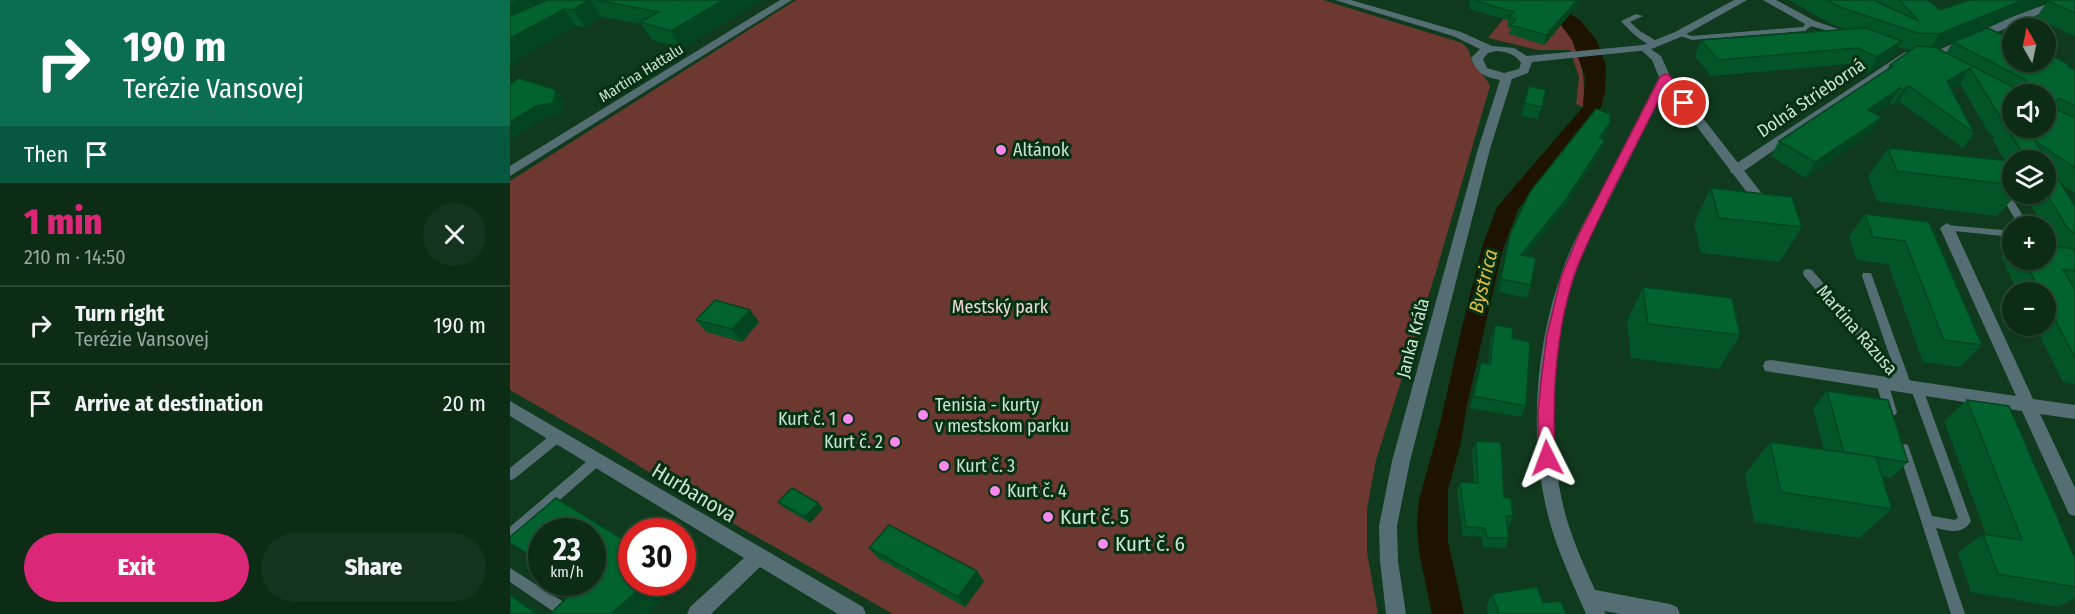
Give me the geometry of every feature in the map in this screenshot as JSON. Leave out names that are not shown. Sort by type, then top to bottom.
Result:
[{"type":"street","name":"Martina Hattalu","points":[[510,172],[787,0]]},
{"type":"street","points":[[1340,0],[1457,34],[1490,49],[1511,50],[1526,59],[1608,53],[1650,46],[1742,0]]},
{"type":"street","points":[[1768,0],[1811,23],[1841,32]]},
{"type":"street","name":"Dolná Strieborná","points":[[1737,170],[1899,53],[1934,59],[2016,19],[2068,0]]},
{"type":"street","points":[[1650,46],[1665,77],[1779,224]]},
{"type":"street","points":[[1490,49],[1479,54],[1477,62],[1479,67],[1491,74],[1507,77],[1524,71],[1527,67],[1526,59]]},
{"type":"street","name":"Janka Kráľa","points":[[1396,614],[1392,593],[1388,526],[1401,461],[1484,149],[1507,77]]},
{"type":"street","points":[[1665,77],[1585,234],[1567,277],[1554,335],[1545,411],[1547,458],[1555,507],[1575,567],[1592,606],[1670,614]]},
{"type":"street","points":[[1947,228],[2075,508]]},
{"type":"street","name":"Martina Rázusa","points":[[1771,366],[2075,412]]},
{"type":"street","name":"Hurbanova","points":[[510,408],[856,614]]},
{"type":"street","points":[[697,614],[758,557]]},
{"type":"lane","points":[[1639,16],[1625,21],[1650,46]]},
{"type":"lane","points":[[1678,34],[1692,38],[1805,29],[1811,23]]},
{"type":"lane","points":[[1997,179],[2018,216]]},
{"type":"lane","points":[[1947,228],[2002,233]]},
{"type":"lane","name":"Martina Rázusa","points":[[1808,273],[1911,388]]},
{"type":"lane","points":[[1867,276],[1965,521],[1956,526],[1928,521]]},
{"type":"lane","points":[[1882,383],[1958,614]]},
{"type":"lane","points":[[510,474],[557,437]]},
{"type":"lane","points":[[510,535],[597,460]]},
{"type":"lane","points":[[510,574],[562,609],[564,614]]},
{"type":"green space","name":"Mestský park","points":[[796,0],[1323,0],[1466,46],[1474,65],[1490,86],[1436,272],[1376,460],[1367,509],[1367,552],[1378,614],[893,614],[711,511],[604,444],[510,390],[510,181]]},
{"type":"green space","points":[[1519,0],[1557,20],[1571,37],[1583,73],[1583,107],[1576,104],[1579,77],[1570,50],[1538,50],[1488,38]]},
{"type":"water","name":"Bystrica","points":[[1550,0],[1581,21],[1597,41],[1606,66],[1605,92],[1601,107],[1518,209],[1502,252],[1467,405],[1461,442],[1448,490],[1448,541],[1464,614],[1432,614],[1419,552],[1417,524],[1419,500],[1440,424],[1483,244],[1497,207],[1583,107],[1585,77],[1572,40],[1558,21]]},
{"type":"building","points":[[548,0],[589,0],[573,10],[564,9],[510,38],[510,16]]},
{"type":"building","points":[[596,0],[723,0],[671,31],[640,22],[659,12]]},
{"type":"building","points":[[1473,0],[1577,0],[1546,35],[1511,25],[1516,19],[1509,17],[1514,12]]},
{"type":"building","points":[[1827,0],[1873,0],[1919,21],[1899,0],[1928,0],[1940,10],[1969,0],[2023,0],[1939,34],[1918,33],[1840,7]]},
{"type":"building","points":[[2075,0],[2075,13],[2048,1]]},
{"type":"building","points":[[1865,28],[1902,41],[1877,57],[1858,48],[1718,60],[1701,40]]},
{"type":"building","points":[[1988,28],[2002,35],[2002,68],[1953,42]]},
{"type":"building","points":[[1917,46],[1935,47],[2007,84],[2002,84],[2002,119],[1970,68],[1947,81],[1974,133],[1909,86],[1903,90],[1900,88],[1868,110],[1882,117],[1815,162],[1779,141],[1893,66],[1890,65]]},
{"type":"building","points":[[2056,58],[2070,65],[2067,66],[2075,70],[2075,106],[2059,98],[2056,100],[2056,84],[2026,84],[2026,80],[2011,72],[2056,72]]},
{"type":"building","points":[[519,78],[556,90],[553,103],[536,106],[510,122],[510,84]]},
{"type":"building","points":[[1529,86],[1546,90],[1542,107],[1524,103]]},
{"type":"building","points":[[1596,109],[1610,114],[1610,123],[1599,138],[1605,140],[1567,198],[1521,255],[1536,258],[1531,285],[1502,279],[1500,283],[1510,234],[1530,192]]},
{"type":"building","points":[[2056,109],[2075,118],[2075,168],[2056,155],[2056,150],[2048,150],[2035,141],[2041,150],[2021,150],[2013,138],[2056,138]]},
{"type":"building","points":[[1888,148],[2002,160],[2002,184],[1897,171]]},
{"type":"building","points":[[2056,175],[2075,206],[2075,234],[2068,229],[2053,204],[2056,204]]},
{"type":"building","points":[[1711,188],[1792,197],[1802,227],[1719,218]]},
{"type":"building","points":[[1865,214],[1929,222],[1982,345],[1944,340],[1905,241],[1873,237]]},
{"type":"building","points":[[2056,246],[2075,249],[2075,271],[2063,269],[2075,290],[2075,358],[2056,321],[2056,282],[2036,282],[2029,270],[2056,270]]},
{"type":"building","points":[[1643,287],[1732,298],[1740,335],[1648,324]]},
{"type":"building","points":[[715,300],[750,310],[732,329],[696,320]]},
{"type":"building","points":[[1495,325],[1513,328],[1512,338],[1530,342],[1526,406],[1473,396],[1481,363],[1490,364]]},
{"type":"building","points":[[1827,391],[1888,400],[1908,462],[1844,452]]},
{"type":"building","points":[[1967,400],[2009,406],[2075,558],[2075,587],[1998,574],[1983,534],[2022,540]]},
{"type":"building","points":[[1476,441],[1501,442],[1504,497],[1511,498],[1513,516],[1506,516],[1509,538],[1487,538],[1485,528],[1466,527],[1460,482],[1478,483]]},
{"type":"building","points":[[1770,442],[1876,457],[1892,509],[1781,492]]},
{"type":"building","points":[[792,488],[818,503],[805,517],[778,502]]},
{"type":"building","points":[[556,498],[588,518],[532,518]]},
{"type":"building","points":[[528,522],[528,554],[510,543],[510,537]]},
{"type":"building","points":[[889,525],[977,571],[958,597],[869,548]]},
{"type":"building","points":[[606,529],[618,536],[618,596],[631,596],[611,614],[550,614],[569,596],[606,596]]},
{"type":"building","points":[[1537,587],[1543,603],[1561,601],[1566,614],[1499,614],[1492,594]]},
{"type":"building","points":[[510,595],[537,614],[510,614]]},
{"type":"place","name":"Altánok","points":[[1001,150]]},
{"type":"place","name":"Tenisia - kurty v mestskom parku","points":[[923,415]]},
{"type":"place","name":"Kurt č. 1","points":[[848,419]]},
{"type":"place","name":"Kurt č. 2","points":[[895,442]]},
{"type":"place","name":"Kurt č. 3","points":[[944,466]]},
{"type":"place","name":"Kurt č. 4","points":[[995,491]]},
{"type":"place","name":"Kurt č. 5","points":[[1048,517]]},
{"type":"place","name":"Kurt č. 6","points":[[1103,544]]},
{"type":"route","points":[[1547,458],[1545,411],[1549,373],[1554,335],[1567,277],[1585,234],[1665,77],[1684,103]]}]
